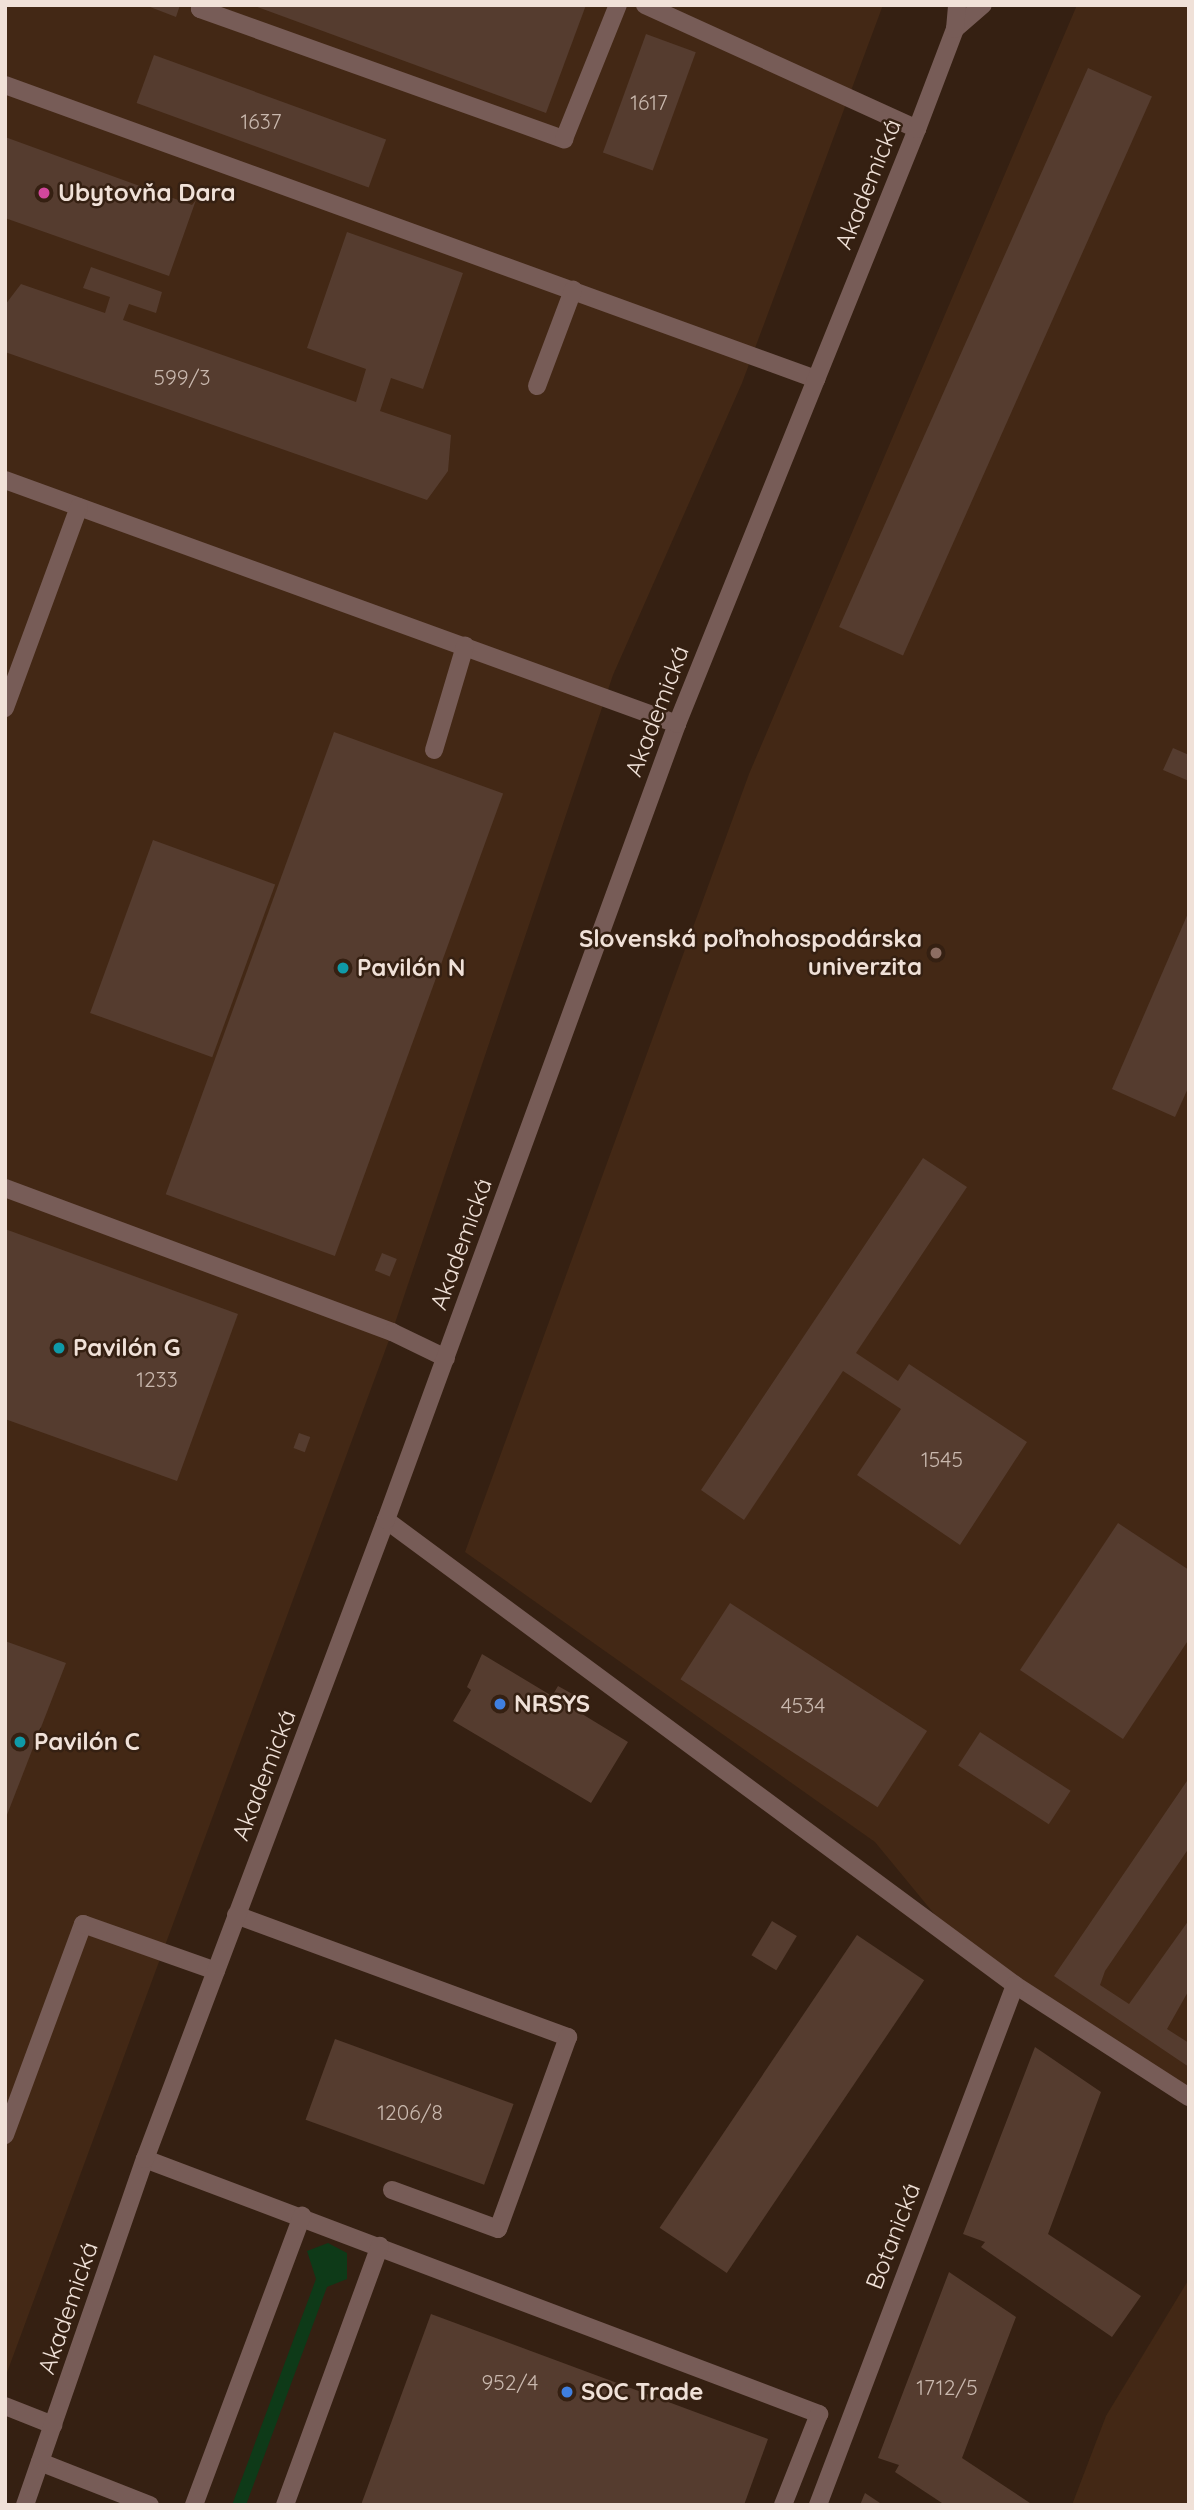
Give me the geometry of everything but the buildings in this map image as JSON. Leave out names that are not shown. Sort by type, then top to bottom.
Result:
[{"type":"street","points":[[201,5],[200,9],[564,139],[618,5]]},
{"type":"street","points":[[645,5],[917,129]]},
{"type":"street","name":"Akademická","points":[[25,2505],[145,2159],[386,1520],[677,724],[917,129],[955,29],[957,5]]},
{"type":"street","points":[[955,29],[983,5]]},
{"type":"street","points":[[5,85],[816,379]]},
{"type":"street","points":[[537,386],[573,290]]},
{"type":"street","points":[[5,480],[677,724]]},
{"type":"street","points":[[5,708],[79,507]]},
{"type":"street","points":[[434,750],[465,646]]},
{"type":"street","points":[[5,1188],[392,1332],[446,1357]]},
{"type":"street","points":[[386,1520],[1015,1985],[1189,2097]]},
{"type":"street","points":[[236,1915],[568,2037],[498,2229],[392,2190]]},
{"type":"street","points":[[5,2135],[83,1924],[216,1971]]},
{"type":"street","name":"Botanická","points":[[818,2505],[1015,1985]]},
{"type":"street","points":[[145,2159],[302,2216],[819,2414],[783,2505]]},
{"type":"street","points":[[194,2505],[302,2216]]},
{"type":"street","points":[[285,2505],[380,2246]]},
{"type":"street","points":[[5,2406],[53,2425]]},
{"type":"street","points":[[40,2462],[150,2505]]},
{"type":"shaded area","points":[[5,5],[883,5],[742,383],[613,675],[392,1332],[5,2378]]},
{"type":"shaded area","name":"Slovenská poľnohospodárska univerzita","points":[[1077,5],[1189,5],[1189,2097],[959,1944],[875,1842],[465,1552],[749,774]]},
{"type":"shaded area","points":[[1189,2279],[1189,2505],[1072,2505],[1106,2416]]},
{"type":"green space","points":[[328,2243],[347,2253],[347,2279],[327,2287],[246,2505],[232,2505],[316,2279],[307,2251]]},
{"type":"place","name":"Ubytovňa Dara","points":[[44,193]]},
{"type":"place","name":"Slovenská poľnohospodárska univerzita","points":[[936,953]]},
{"type":"place","name":"Pavilón N","points":[[343,968]]},
{"type":"place","name":"Pavilón G","points":[[59,1348]]},
{"type":"place","name":"NRSYS","points":[[500,1704]]},
{"type":"place","name":"Pavilón C","points":[[20,1742]]},
{"type":"place","name":"SOC Trade","points":[[567,2392]]}]
